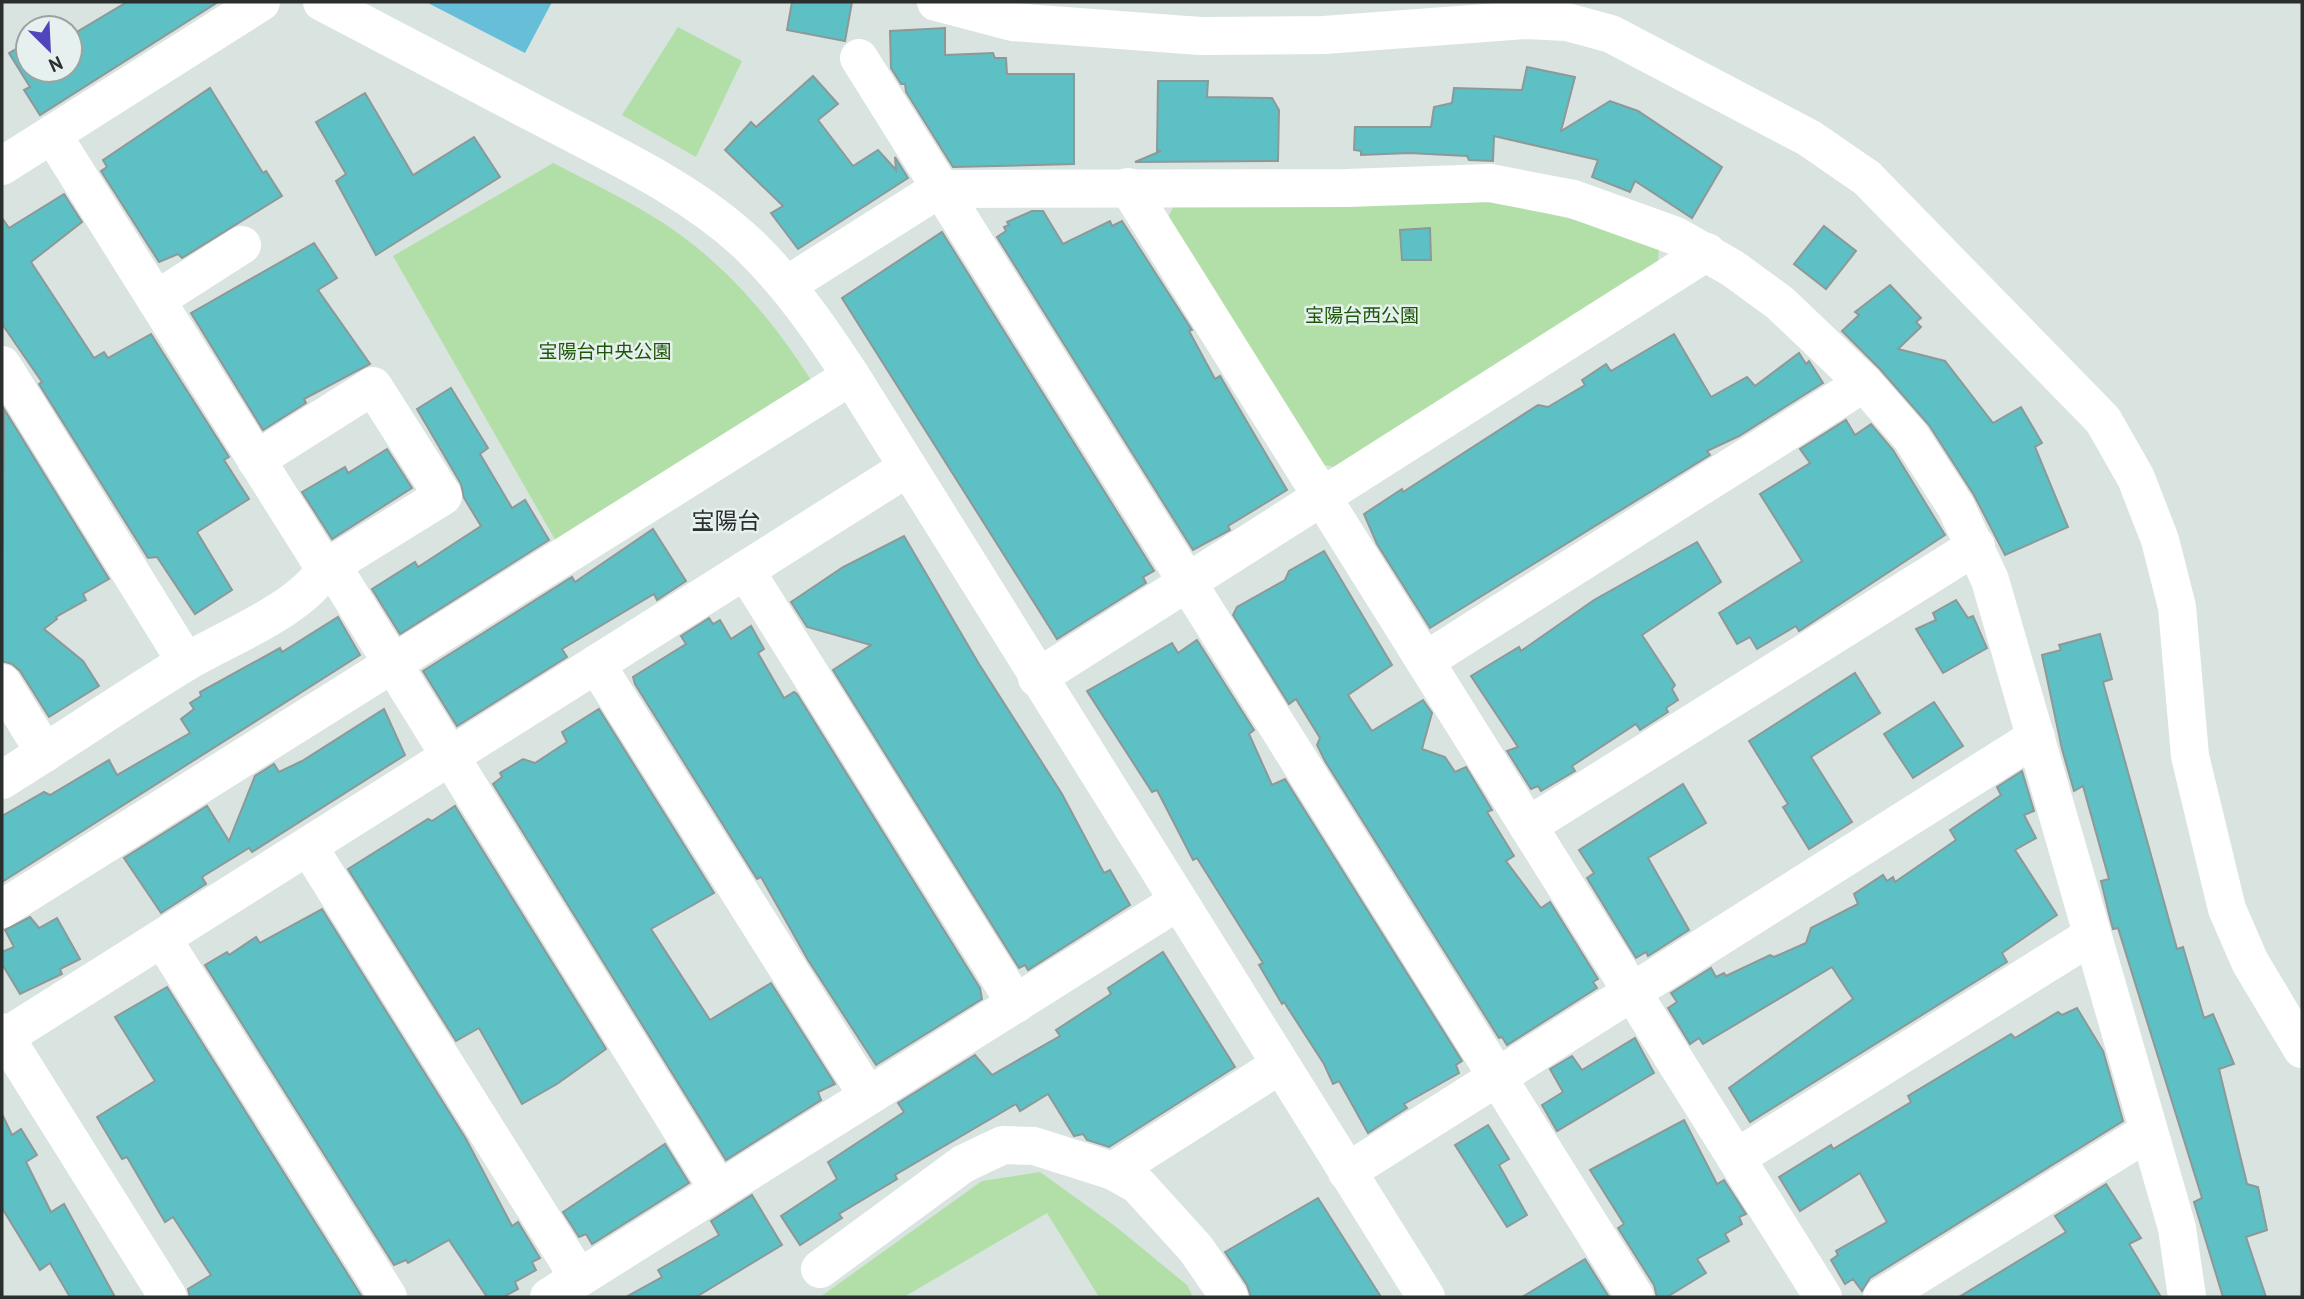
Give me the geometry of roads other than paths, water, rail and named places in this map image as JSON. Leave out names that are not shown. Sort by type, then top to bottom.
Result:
[{"type":"street","points":[[2,166],[261,2]]},
{"type":"street","points":[[322,2],[585,139],[688,198],[751,247],[786,285],[818,326],[851,376],[1037,678],[1426,1297]]},
{"type":"street","points":[[936,2],[1012,22],[1200,36],[1338,34],[1526,20],[1567,22],[1624,40],[1809,138],[1867,178],[2103,421],[2136,478],[2160,540],[2177,607],[2190,756],[2227,909],[2250,962],[2302,1049]]},
{"type":"street","points":[[859,58],[1635,1297]]},
{"type":"street","points":[[52,134],[325,569],[342,582],[719,1190]]},
{"type":"street","points":[[786,285],[939,189],[1347,188],[1490,183],[1573,199],[1649,225],[1707,253],[1780,303],[1864,383],[1911,437],[1976,546],[1990,580],[2176,1228],[2187,1297]]},
{"type":"street","points":[[1128,187],[1824,1297]]},
{"type":"street","points":[[156,300],[242,245]]},
{"type":"street","points":[[1037,678],[1707,253]]},
{"type":"street","points":[[2,365],[186,662]]},
{"type":"street","points":[[2,909],[851,376]]},
{"type":"street","points":[[1425,661],[1864,383]]},
{"type":"street","points":[[2,780],[186,662],[220,646],[315,586],[325,569],[443,496],[373,386],[256,460]]},
{"type":"street","points":[[168,1297],[3,1034],[308,846],[907,468]]},
{"type":"street","points":[[1528,825],[1976,546]]},
{"type":"street","points":[[744,570],[1016,1004]]},
{"type":"street","points":[[596,664],[869,1096]]},
{"type":"street","points":[[2,683],[45,753]]},
{"type":"street","points":[[1346,1172],[2036,737]]},
{"type":"street","points":[[308,846],[564,1288],[1177,902]]},
{"type":"street","points":[[1736,1158],[2091,936]]},
{"type":"street","points":[[162,937],[388,1297]]},
{"type":"street","points":[[1113,1171],[1280,1065]]},
{"type":"street","points":[[1882,1297],[2148,1132]]},
{"type":"street","points":[[820,1269],[963,1164],[1003,1145],[1034,1146],[1113,1171],[1138,1185],[1170,1219],[1229,1297]]},
{"type":"water","points":[[426,2],[552,2],[525,53]]},
{"type":"district","name":"宝陽台","points":[[726,520]]},
{"type":"park label","name":"宝陽台西公園","points":[[1362,315]]},
{"type":"park label","name":"宝陽台中央公園","points":[[605,351]]}]
